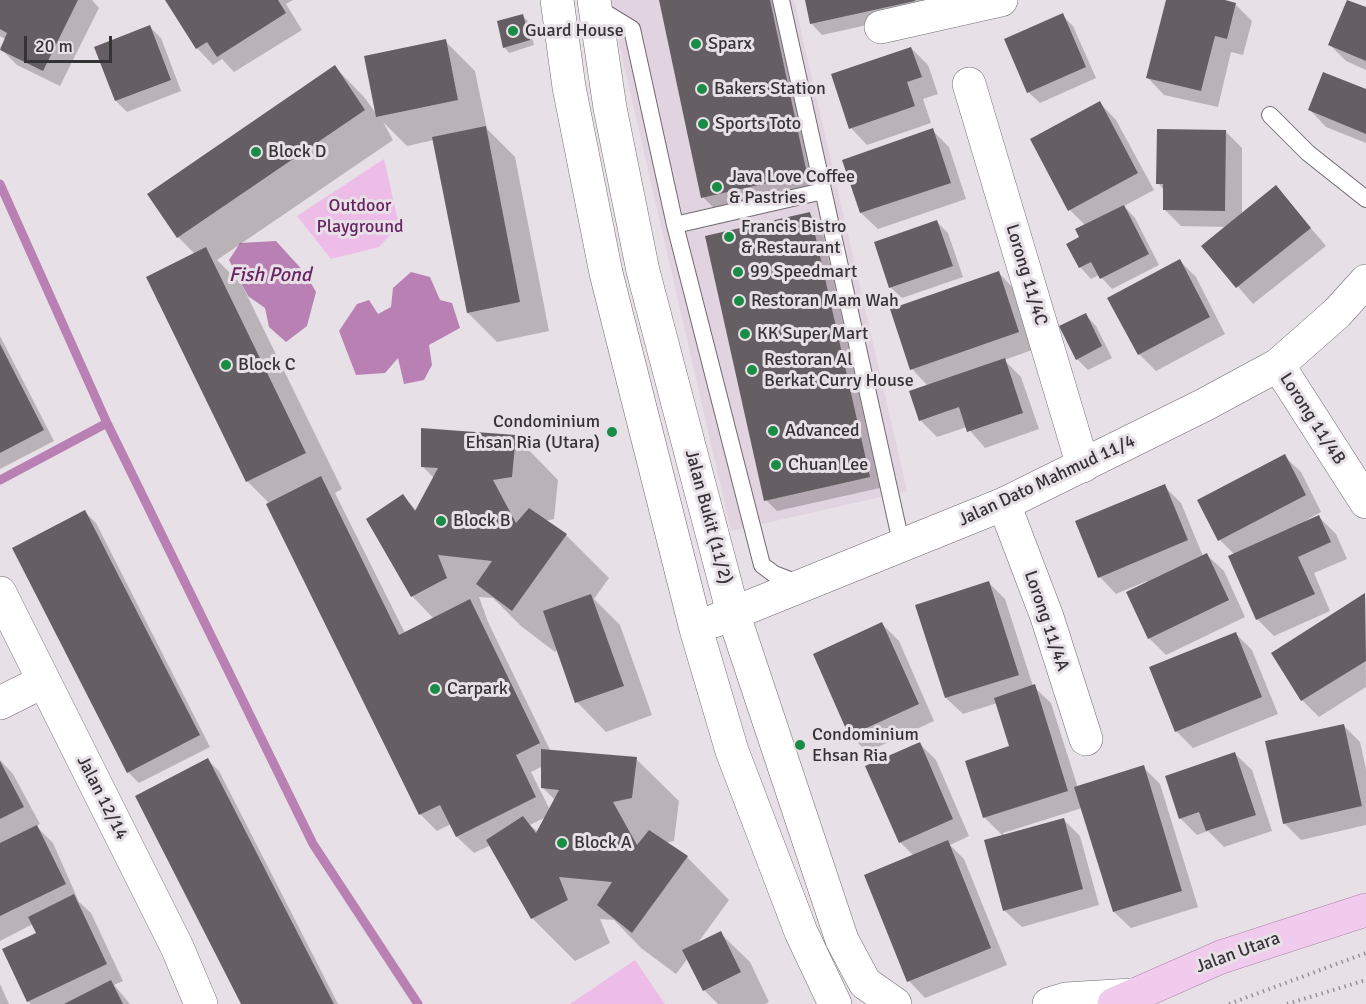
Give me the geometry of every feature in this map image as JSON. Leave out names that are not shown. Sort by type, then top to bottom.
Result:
[{"type":"main road","name":"Jalan Utara","points":[[1123,999],[1221,957],[1366,910]]},
{"type":"street","points":[[557,0],[569,87],[606,273],[696,628],[732,751],[801,932],[835,1004]]},
{"type":"street","points":[[881,27],[1001,0]]},
{"type":"street","name":"Jalan Bukit (11/2)","points":[[594,4],[610,108],[643,271],[733,613],[842,940],[865,983],[895,1004]]},
{"type":"street","name":"Lorong 11/4C","points":[[969,84],[1083,466]]},
{"type":"street","name":"Jalan Dato Mahmud 11/4","points":[[696,628],[902,548],[1004,504],[1083,466],[1278,365],[1337,313],[1366,281]]},
{"type":"street","name":"Lorong 11/4B","points":[[1278,365],[1366,502]]},
{"type":"street","name":"Lorong 11/4A","points":[[1004,504],[1047,617],[1086,739]]},
{"type":"street","name":"Jalan 12/14","points":[[0,593],[177,947],[201,1004]]},
{"type":"street","points":[[0,703],[44,681]]},
{"type":"street","points":[[1049,1004],[1066,999],[1123,999]]},
{"type":"lane","points":[[781,0],[902,548]]},
{"type":"lane","points":[[594,4],[632,29],[675,225],[762,565],[774,574],[805,585]]},
{"type":"lane","points":[[1270,115],[1308,153],[1366,199]]},
{"type":"lane","points":[[675,225],[823,191]]},
{"type":"path","points":[[1229,1004],[1366,953]]},
{"type":"path","points":[[1287,1004],[1366,980]]},
{"type":"shaded area","points":[[609,0],[794,0],[907,491],[731,531]]},
{"type":"green space","name":"Outdoor Playground","points":[[384,159],[399,225],[379,247],[331,259],[297,216]]},
{"type":"green space","points":[[635,960],[665,1004],[570,1004]]},
{"type":"water","name":"Fish Pond","points":[[276,241],[306,274],[316,292],[307,326],[286,342],[269,327],[265,308],[248,296],[229,260],[240,243]]},
{"type":"water","points":[[411,272],[430,277],[440,300],[452,303],[460,328],[429,345],[432,365],[424,380],[404,384],[398,358],[385,373],[356,375],[339,331],[357,304],[369,300],[378,314],[391,307],[393,288]]},
{"type":"building","points":[[0,0],[78,0],[43,71],[0,50],[7,33],[0,29]]},
{"type":"building","points":[[165,0],[278,0],[286,13],[217,57],[207,42],[196,49]]},
{"type":"building","points":[[659,0],[770,0],[807,174],[701,198]]},
{"type":"building","points":[[805,0],[915,0],[915,1],[810,24]]},
{"type":"building","points":[[1166,0],[1225,0],[1236,3],[1227,39],[1215,36],[1201,91],[1146,78]]},
{"type":"building","points":[[1347,0],[1366,7],[1366,61],[1328,45]]},
{"type":"building","points":[[1063,13],[1086,67],[1027,93],[1004,39]]},
{"type":"building","name":"Guard House","points":[[523,14],[530,40],[503,48],[497,21]]},
{"type":"building","points":[[150,25],[171,80],[115,101],[94,47]]},
{"type":"building","points":[[446,39],[458,100],[376,117],[364,56]]},
{"type":"building","points":[[911,47],[922,77],[907,82],[915,106],[849,129],[831,74]]},
{"type":"building","name":"Block D","points":[[335,65],[365,110],[177,238],[147,194]]},
{"type":"building","points":[[1323,72],[1366,89],[1366,134],[1308,110]]},
{"type":"building","points":[[1100,101],[1138,173],[1068,211],[1030,139]]},
{"type":"building","points":[[486,126],[520,302],[467,313],[432,137]]},
{"type":"building","points":[[933,128],[951,183],[860,213],[842,160]]},
{"type":"building","points":[[1157,129],[1226,130],[1225,211],[1163,210],[1163,184],[1156,184]]},
{"type":"building","points":[[1276,185],[1311,228],[1236,288],[1201,246]]},
{"type":"building","points":[[1124,205],[1149,254],[1100,279],[1091,262],[1079,268],[1066,244],[1079,237],[1075,229]]},
{"type":"building","points":[[810,212],[870,477],[764,501],[705,236]]},
{"type":"building","points":[[937,220],[953,266],[889,288],[874,242]]},
{"type":"building","name":"Block C","points":[[206,247],[306,453],[246,482],[146,277]]},
{"type":"building","points":[[1180,259],[1210,317],[1138,355],[1107,298]]},
{"type":"building","points":[[999,271],[1019,332],[910,370],[890,309]]},
{"type":"building","points":[[1086,313],[1102,346],[1076,360],[1059,326]]},
{"type":"building","points":[[0,344],[44,430],[0,453]]},
{"type":"building","points":[[1005,358],[1023,413],[967,432],[959,407],[919,421],[909,391]]},
{"type":"building","name":"Block B","points":[[421,428],[516,435],[512,477],[493,480],[516,523],[529,508],[567,534],[512,611],[476,584],[492,561],[438,555],[447,578],[411,597],[366,519],[403,494],[415,511],[438,468],[421,467]]},
{"type":"building","points":[[1285,454],[1306,495],[1218,541],[1197,500]]},
{"type":"building","name":"Carpark","points":[[321,476],[399,635],[470,599],[540,743],[516,755],[536,797],[456,837],[440,805],[419,815],[266,504]]},
{"type":"building","points":[[1165,484],[1188,540],[1098,578],[1075,521]]},
{"type":"building","points":[[85,510],[200,735],[127,773],[12,548]]},
{"type":"building","points":[[1319,515],[1331,542],[1298,557],[1315,594],[1256,620],[1228,556]]},
{"type":"building","points":[[1207,553],[1229,600],[1148,639],[1126,592]]},
{"type":"building","points":[[989,581],[1019,675],[945,698],[915,605]]},
{"type":"building","points":[[1365,593],[1366,661],[1301,701],[1271,653]]},
{"type":"building","points":[[591,594],[624,686],[575,703],[543,611]]},
{"type":"building","points":[[882,622],[919,704],[849,736],[813,654]]},
{"type":"building","points":[[1236,632],[1262,697],[1175,732],[1149,667]]},
{"type":"building","points":[[1035,684],[1068,791],[983,818],[965,761],[1009,746],[994,698]]},
{"type":"building","points":[[1344,724],[1362,806],[1283,824],[1265,741]]},
{"type":"building","points":[[920,742],[953,819],[899,843],[865,766]]},
{"type":"building","name":"Block A","points":[[541,749],[637,757],[632,798],[613,802],[637,845],[649,830],[688,856],[632,933],[597,905],[612,882],[559,877],[568,900],[531,919],[486,840],[523,816],[536,833],[559,790],[541,788]]},
{"type":"building","points":[[1235,752],[1256,815],[1206,831],[1199,812],[1179,819],[1165,776]]},
{"type":"building","points":[[208,758],[334,1004],[241,1004],[135,796]]},
{"type":"building","points":[[0,761],[24,807],[0,819]]},
{"type":"building","points":[[1144,765],[1182,891],[1113,912],[1074,787]]},
{"type":"building","points":[[1064,818],[1083,889],[1003,911],[984,840]]},
{"type":"building","points":[[37,825],[66,884],[0,916],[0,843]]},
{"type":"building","points":[[948,840],[991,948],[907,982],[864,875]]},
{"type":"building","points":[[74,894],[107,964],[27,1002],[2,949],[36,933],[28,917]]},
{"type":"building","points":[[721,931],[741,972],[703,991],[682,950]]},
{"type":"building","points":[[111,980],[123,1004],[64,1004]]},
{"type":"waterway","points":[[0,184],[107,423],[313,844],[418,1004]]},
{"type":"waterway","points":[[0,480],[107,423]]},
{"type":"place","name":"Guard House","points":[[513,31]]},
{"type":"place","name":"Sparx","points":[[696,44]]},
{"type":"place","name":"Bakers Station","points":[[702,89]]},
{"type":"place","name":"Sports Toto","points":[[703,124]]},
{"type":"place","name":"Block D","points":[[256,152]]},
{"type":"place","name":"Java Love Coffee & Pastries","points":[[717,187]]},
{"type":"place","name":"Francis Bistro & Restaurant","points":[[729,237]]},
{"type":"place","name":"99 Speedmart","points":[[738,272]]},
{"type":"place","name":"Restoran Mam Wah","points":[[739,301]]},
{"type":"place","name":"KK Super Mart","points":[[745,334]]},
{"type":"place","name":"Block C","points":[[226,365]]},
{"type":"place","name":"Restoran Al Berkat Curry House","points":[[752,370]]},
{"type":"place","name":"Advanced","points":[[773,431]]},
{"type":"place","name":"Condominium Ehsan Ria (Utara)","points":[[612,432]]},
{"type":"place","name":"Chuan Lee","points":[[776,465]]},
{"type":"place","name":"Block B","points":[[441,521]]},
{"type":"place","name":"Carpark","points":[[435,689]]},
{"type":"place","name":"Condominium Ehsan Ria","points":[[800,745]]},
{"type":"place","name":"Block A","points":[[562,843]]}]
